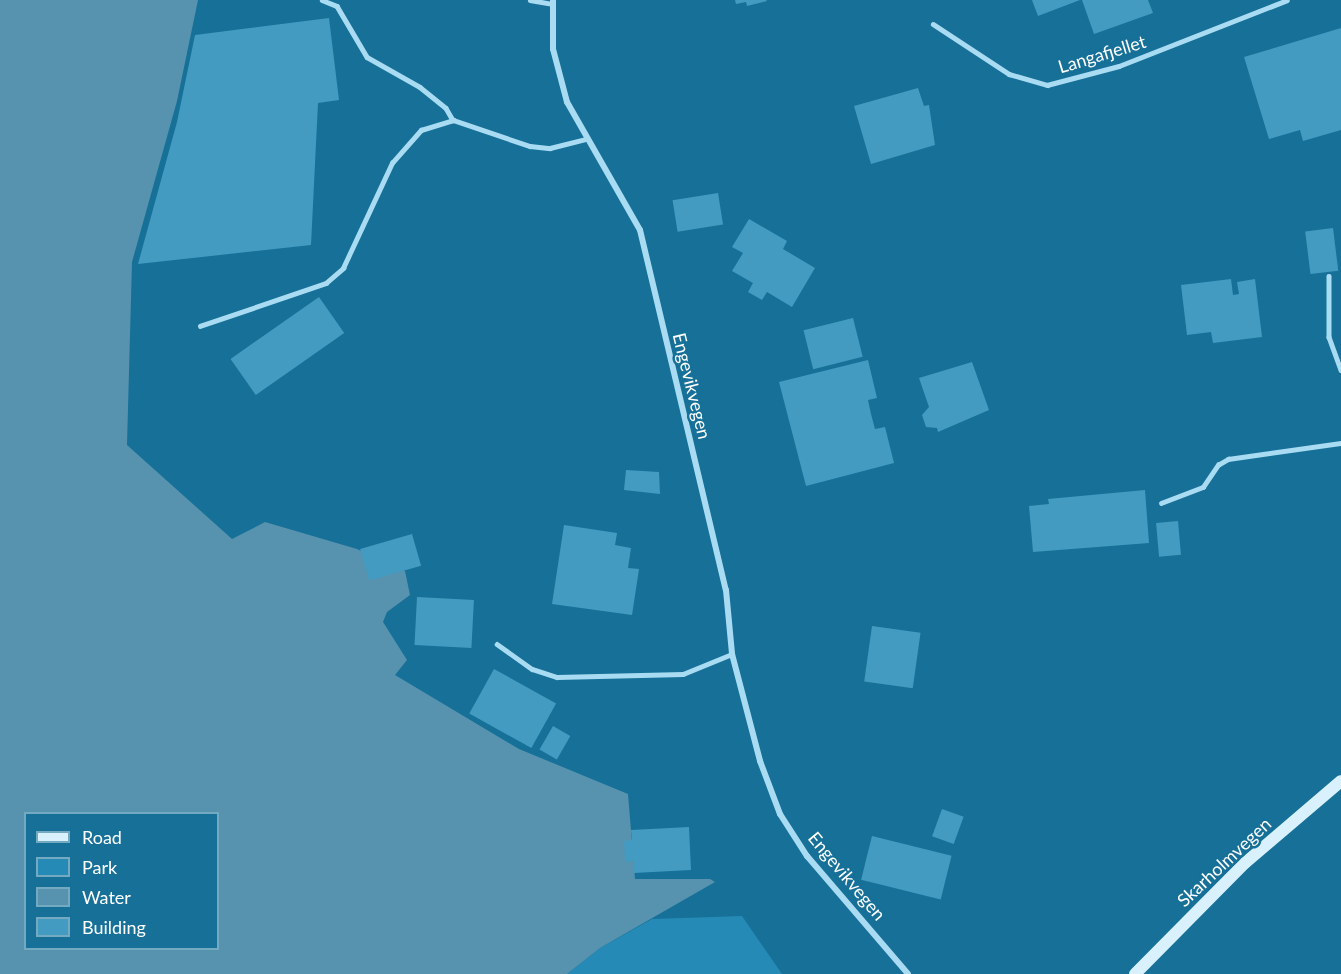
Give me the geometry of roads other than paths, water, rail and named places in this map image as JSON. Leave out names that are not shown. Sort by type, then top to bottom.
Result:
[{"type":"street","name":"Engevikvegen","points":[[552,2],[553,49],[559,76],[587,139],[639,230],[726,590],[732,654],[760,761],[780,814],[807,856],[908,974]]},
{"type":"street","name":"Skarholmvegen","points":[[1135,974],[1245,863],[1341,781]]},
{"type":"lane","points":[[322,0],[337,6],[367,57],[420,87],[446,108],[453,120]]},
{"type":"lane","points":[[530,0],[552,2]]},
{"type":"lane","name":"Langafjellet","points":[[933,24],[1010,74],[1047,85],[1119,66],[1287,0]]},
{"type":"lane","points":[[200,326],[326,283],[343,268],[404,145],[421,130],[453,120],[530,146],[550,148],[587,139]]},
{"type":"lane","points":[[1329,276],[1329,337],[1341,370]]},
{"type":"lane","points":[[1161,503],[1203,488],[1218,465],[1228,459],[1341,443]]},
{"type":"lane","points":[[497,644],[532,669],[557,677],[682,674],[732,654]]},
{"type":"water","points":[[0,0],[198,0],[177,101],[132,262],[127,445],[232,539],[265,522],[357,549],[405,571],[410,595],[387,612],[383,622],[407,660],[395,675],[519,749],[628,794],[635,879],[710,879],[715,882],[600,948],[567,974],[0,974]]}]
